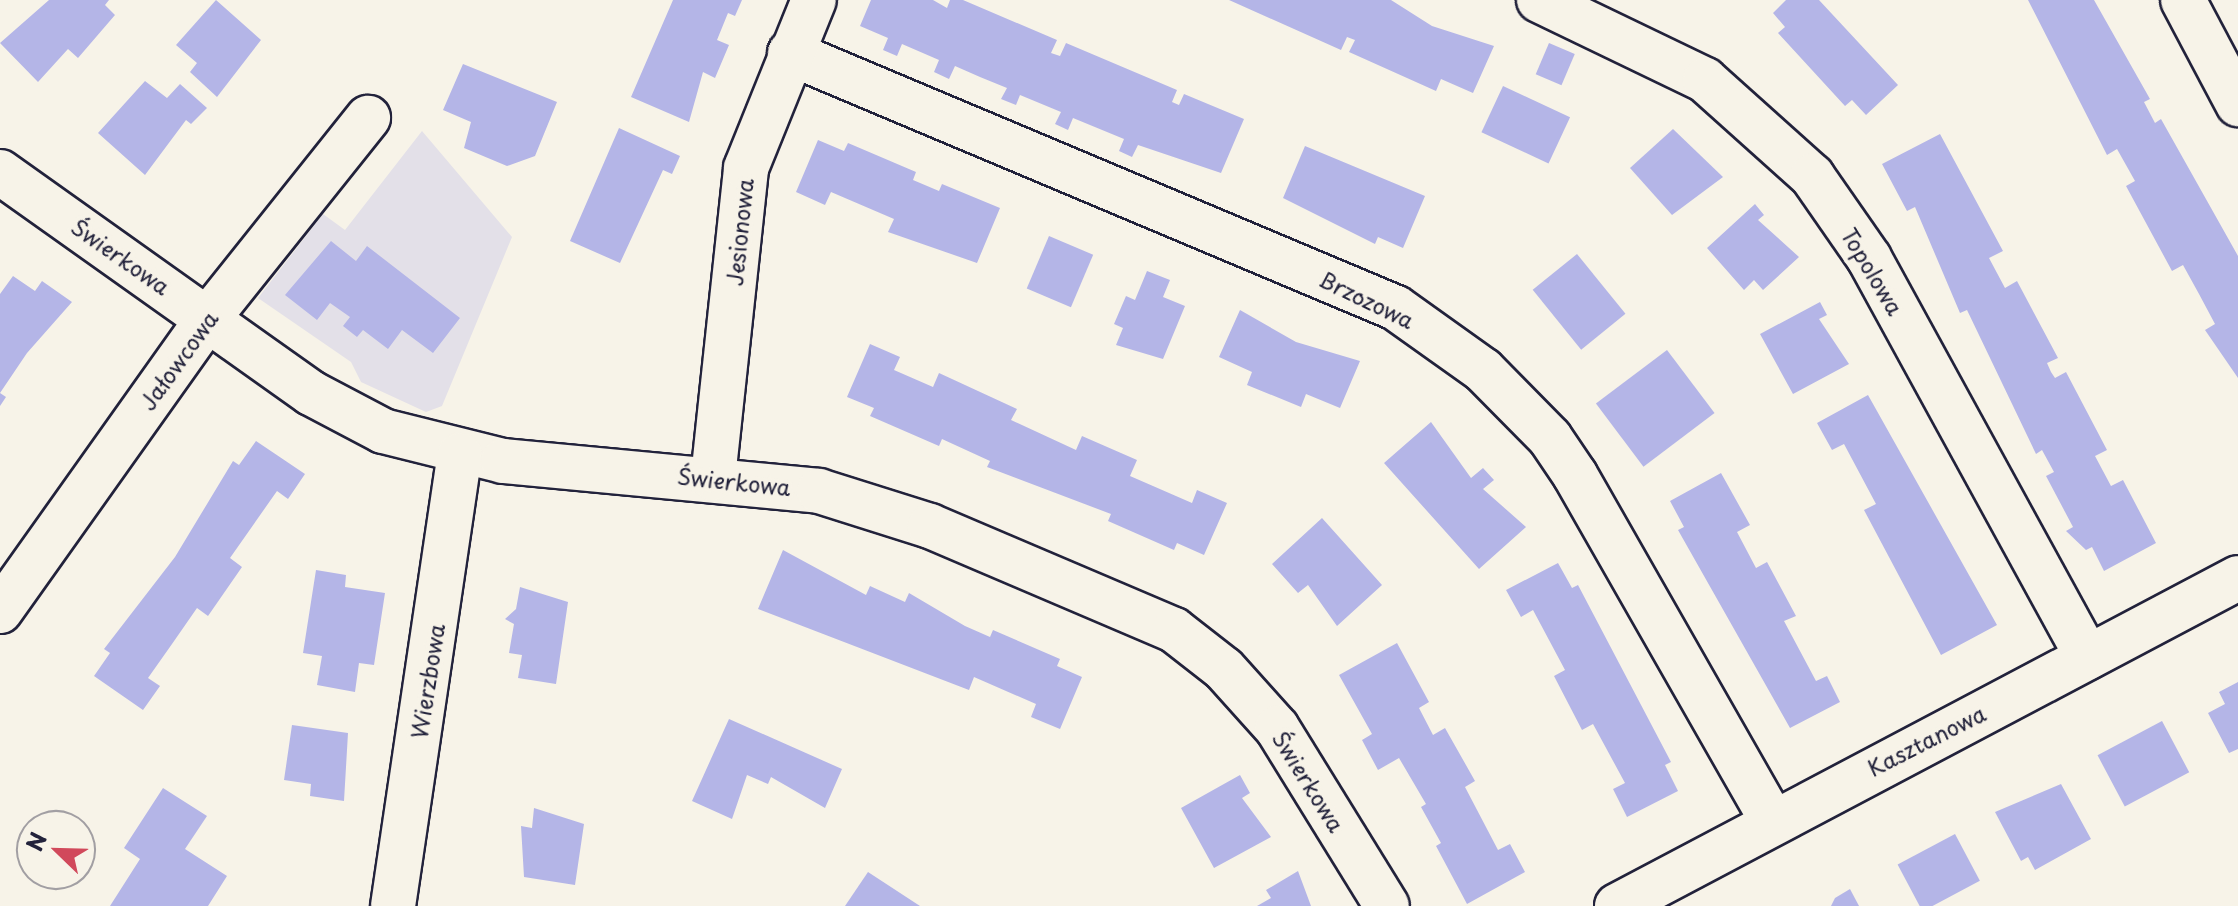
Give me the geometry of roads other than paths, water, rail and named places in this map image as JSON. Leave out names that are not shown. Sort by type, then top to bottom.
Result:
[{"type":"street","name":"Jesionowa","points":[[713,478],[746,168],[814,0]]},
{"type":"street","name":"Topolowa","points":[[1539,0],[1705,80],[1812,176],[1869,258],[2087,657]]},
{"type":"street","points":[[2183,0],[2238,104]]},
{"type":"street","name":"Brzozowa","points":[[790,53],[1396,308],[1483,370],[1550,438],[1575,475],[1772,820]]},
{"type":"street","name":"Jałowcowa","points":[[0,611],[209,317],[368,118]]},
{"type":"street","name":"Świerkowa","points":[[0,172],[346,413],[460,455],[819,491],[918,521],[1196,644],[1277,728],[1387,906]]},
{"type":"street","name":"Wierzbowa","points":[[393,906],[460,455]]},
{"type":"street","name":"Kasztanowa","points":[[1617,906],[1772,820],[2238,578]]}]
